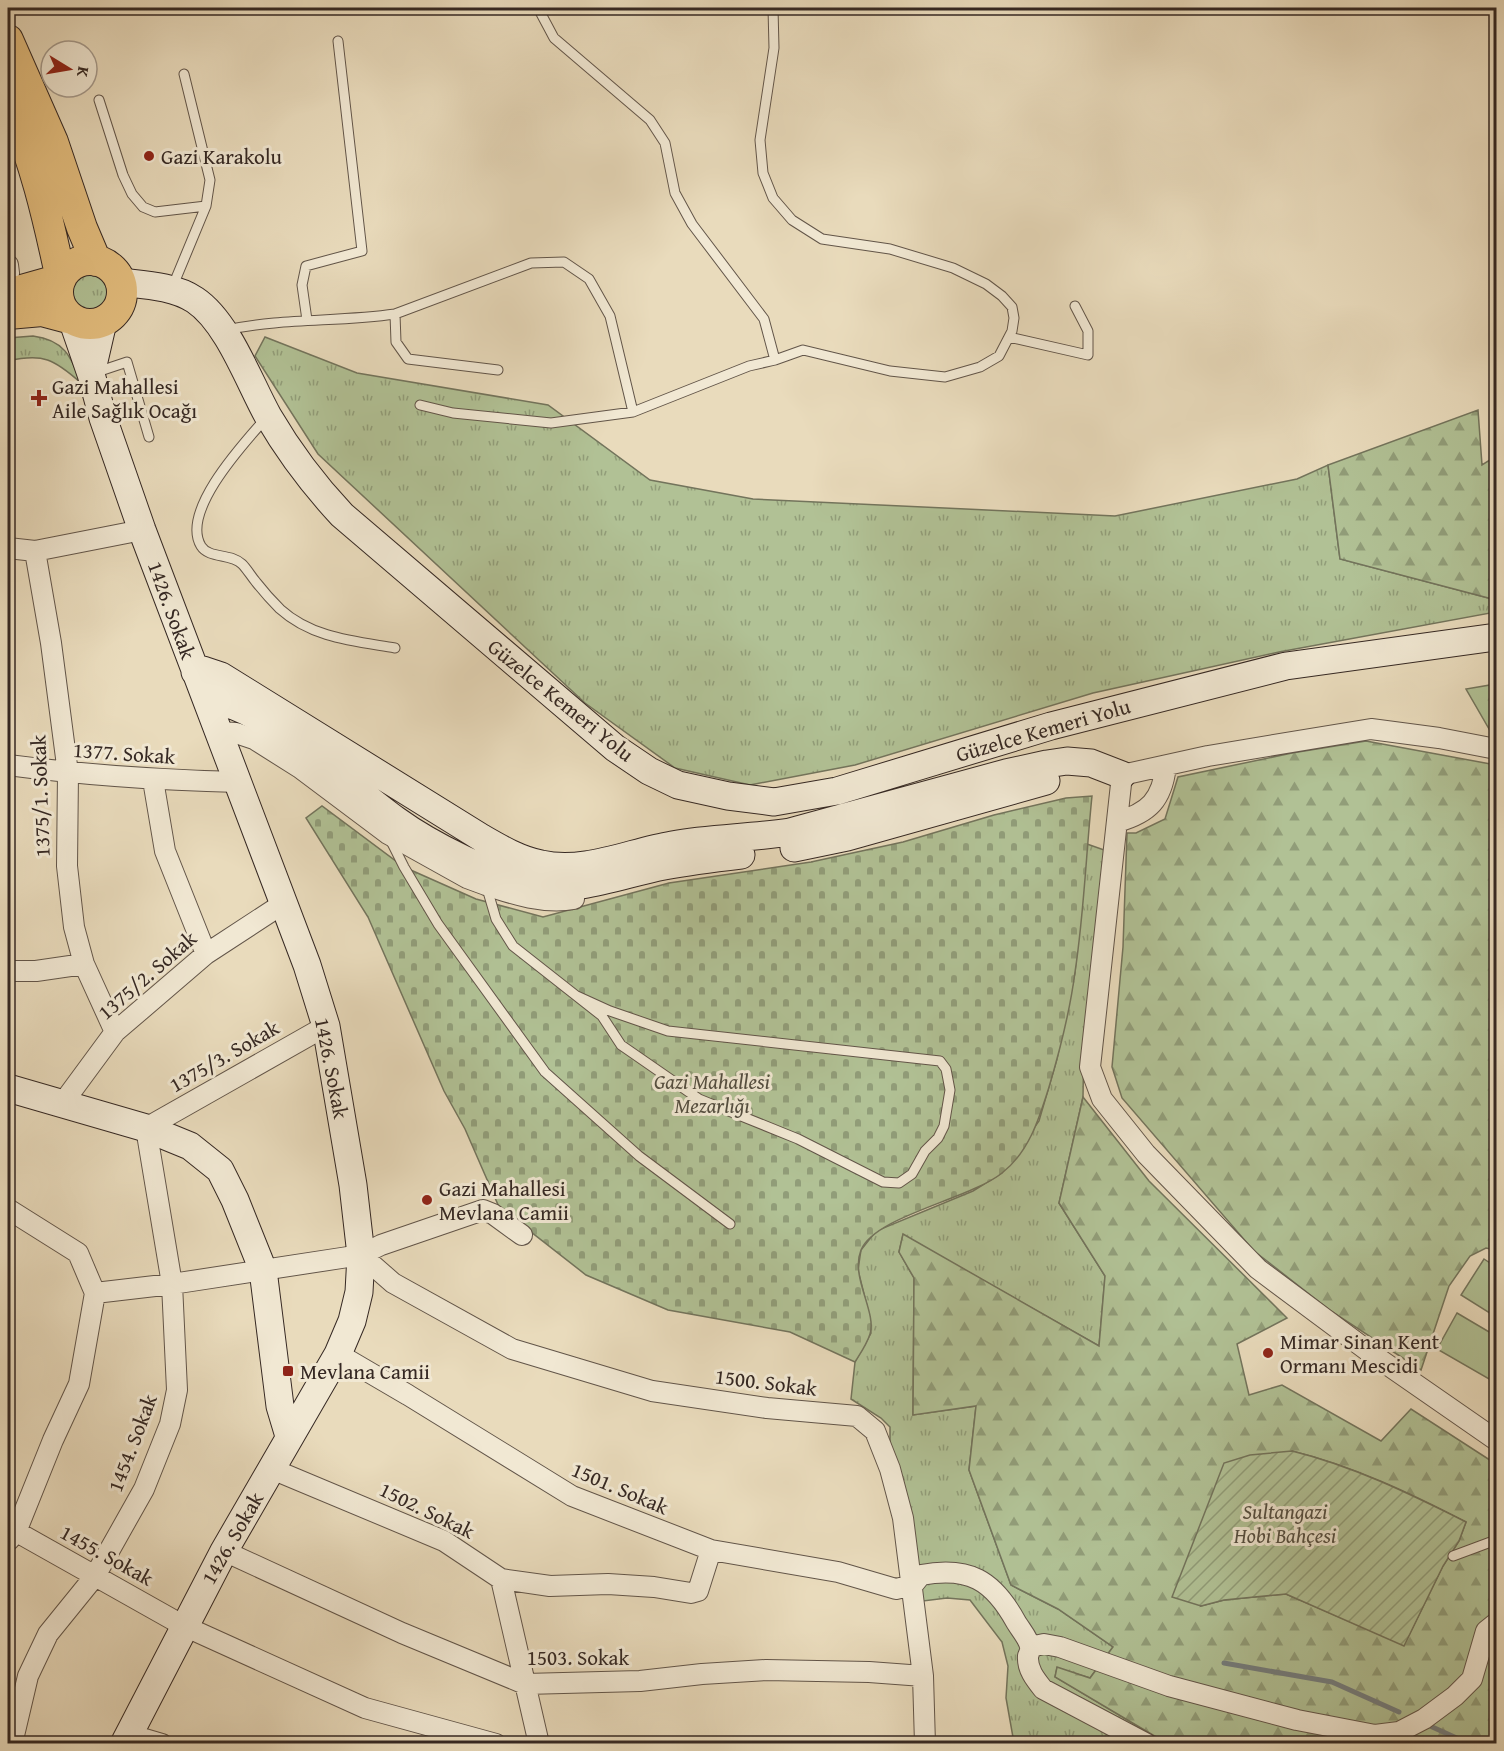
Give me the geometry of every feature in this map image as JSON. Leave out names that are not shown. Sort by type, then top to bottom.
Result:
[{"type":"main road","points":[[8,40],[53,142],[82,228],[96,261]]},
{"type":"main road","points":[[10,111],[22,131],[49,221],[61,279]]},
{"type":"main road","points":[[8,314],[42,311],[82,323],[103,322],[112,316],[122,298],[120,282],[114,270],[96,261],[86,261],[75,264],[67,270],[58,290],[59,301],[64,311],[72,319]]},
{"type":"main road","points":[[8,294],[61,279]]},
{"type":"main road","name":"Güzelce Kemeri Yolu","points":[[120,282],[171,290],[195,300],[223,331],[292,456],[342,514],[615,748],[649,771],[678,785],[728,796],[774,802],[837,791],[1051,726],[1286,666],[1497,637]]},
{"type":"main road","name":"1426. Sokak","points":[[72,319],[142,531],[284,903],[326,1026],[353,1185],[362,1255],[359,1292],[352,1321],[338,1354],[224,1551],[126,1739]]},
{"type":"main road","points":[[92,374],[103,322]]},
{"type":"main road","points":[[195,672],[203,670],[221,676],[482,838],[523,860],[543,865],[582,865],[671,845],[790,832],[1047,764],[1067,761],[1091,764],[1122,775]]},
{"type":"main road","points":[[207,700],[236,706],[256,716],[326,764],[415,833],[484,876],[565,888],[664,866],[777,852],[847,837],[1045,782],[1071,777],[1122,775]]},
{"type":"main road","points":[[482,838],[484,876]]},
{"type":"main road","points":[[8,1089],[146,1128],[190,1146],[220,1170],[236,1200],[263,1270],[280,1406],[289,1436]]},
{"type":"street","points":[[8,266],[8,280]]},
{"type":"street","points":[[8,548],[35,551],[142,531]]},
{"type":"street","name":"1375/1. Sokak","points":[[35,551],[51,643],[68,773],[67,866],[74,927],[84,964],[115,1032]]},
{"type":"street","points":[[1497,749],[1371,729],[1208,756],[1122,775],[1090,1067],[1102,1099],[1146,1154],[1258,1269],[1372,1354],[1497,1440]]},
{"type":"street","points":[[218,732],[236,733],[254,739],[300,768],[388,834],[468,878],[484,876]]},
{"type":"street","name":"1377. Sokak","points":[[8,765],[153,780],[238,782]]},
{"type":"street","points":[[1117,822],[1145,811],[1158,798],[1167,766]]},
{"type":"street","points":[[153,780],[165,851],[206,954]]},
{"type":"street","name":"1375/2. Sokak","points":[[62,1104],[115,1032],[206,954],[284,903]]},
{"type":"street","points":[[8,970],[36,971],[84,964]]},
{"type":"street","name":"1375/3. Sokak","points":[[146,1128],[326,1026]]},
{"type":"street","name":"1454. Sokak","points":[[12,1743],[28,1676],[48,1634],[94,1576],[144,1489],[170,1424],[177,1390],[172,1284],[146,1128]]},
{"type":"street","points":[[8,1209],[78,1253],[95,1293],[79,1384],[10,1533]]},
{"type":"street","points":[[95,1293],[172,1284],[362,1255],[381,1245],[483,1210],[493,1214],[522,1235]]},
{"type":"street","name":"1500. Sokak","points":[[362,1255],[393,1283],[512,1348],[652,1392],[767,1408],[857,1416],[875,1431],[890,1469],[903,1518],[923,1676],[925,1743]]},
{"type":"street","name":"1501. Sokak","points":[[338,1354],[572,1496],[711,1550],[838,1572],[896,1589],[912,1585]]},
{"type":"street","name":"1502. Sokak","points":[[272,1469],[444,1541],[501,1579]]},
{"type":"street","name":"1455. Sokak","points":[[10,1533],[184,1626],[365,1708],[496,1743]]},
{"type":"street","points":[[539,1743],[501,1579],[550,1586],[608,1584],[654,1587],[691,1593],[698,1591],[711,1550]]},
{"type":"street","name":"1503. Sokak","points":[[224,1551],[402,1633],[525,1684],[640,1681],[766,1670],[869,1672],[923,1676]]},
{"type":"street","points":[[912,1585],[921,1575],[936,1572],[962,1573],[985,1582],[1007,1605],[1030,1647],[1028,1665],[1043,1689],[1147,1743]]},
{"type":"street","points":[[1030,1647],[1044,1644],[1060,1647],[1169,1686],[1297,1720],[1375,1735],[1399,1732],[1424,1719],[1455,1696],[1472,1679],[1486,1631],[1497,1623]]},
{"type":"street","points":[[126,1739],[162,1743]]},
{"type":"lane","points":[[538,8],[555,38],[650,120],[665,143],[675,193],[692,224],[764,319],[775,360]]},
{"type":"lane","points":[[420,405],[453,413],[551,423],[633,412],[749,366],[803,350],[890,371],[945,377],[980,367],[999,356],[1009,337],[1014,318],[1012,307],[986,284],[953,268],[890,249],[822,239],[792,220],[773,198],[763,173],[760,140],[774,48],[773,8]]},
{"type":"lane","points":[[307,320],[302,285],[306,267],[363,251],[338,41]]},
{"type":"lane","points":[[171,290],[206,206],[210,180],[184,74]]},
{"type":"lane","points":[[99,100],[123,175],[132,194],[143,207],[155,212],[206,206]]},
{"type":"lane","points":[[223,331],[251,325],[395,314],[531,262],[564,262],[589,279],[610,316],[633,412]]},
{"type":"lane","points":[[1009,337],[1088,355],[1088,331],[1076,306]]},
{"type":"lane","points":[[395,314],[396,342],[408,359],[498,370]]},
{"type":"lane","points":[[92,374],[127,362],[149,437]]},
{"type":"lane","points":[[268,416],[234,455],[207,495],[199,519],[198,532],[201,546],[208,553],[241,562],[281,609],[304,627],[327,636],[395,648]]},
{"type":"lane","points":[[388,834],[404,867],[438,924],[545,1072],[639,1156],[730,1224]]},
{"type":"lane","points":[[484,876],[496,920],[513,946],[602,1016],[621,1045],[699,1099],[798,1139],[883,1182],[899,1183],[912,1174],[944,1126],[950,1090],[946,1069],[940,1061],[668,1031],[610,1011],[577,996]]},
{"type":"lane","points":[[1453,1556],[1497,1540]]},
{"type":"green space","points":[[88,271],[102,277],[108,291],[102,305],[88,311],[74,305],[68,291],[74,277]]},
{"type":"green space","points":[[33,336],[52,341],[65,351],[81,383],[63,368],[48,360],[30,358],[8,361],[8,338]]},
{"type":"green space","points":[[265,337],[357,373],[548,405],[650,480],[753,499],[1115,516],[1297,479],[1328,465],[1340,559],[1496,600],[1496,612],[1279,652],[1093,693],[855,765],[750,785],[675,768],[585,703],[318,454],[255,356]]},
{"type":"green space","points":[[1478,410],[1482,465],[1496,456],[1496,600],[1340,559],[1328,465]]},
{"type":"green space","points":[[1496,684],[1496,741],[1466,689]]},
{"type":"green space","points":[[1366,741],[1496,765],[1496,1250],[1486,1248],[1470,1256],[1449,1286],[1421,1370],[1331,1311],[1254,1251],[1122,1098],[1112,1067],[1123,947],[1127,833],[1136,833],[1165,819],[1178,777],[1292,753]]},
{"type":"green space","name":"Gazi Mahallesi Mezarlığı","points":[[1092,796],[1081,928],[1073,987],[1057,1059],[1037,1123],[1019,1155],[1002,1173],[968,1191],[884,1227],[870,1238],[861,1250],[859,1271],[870,1315],[870,1334],[855,1362],[790,1332],[668,1310],[586,1275],[499,1207],[465,1129],[444,1091],[368,917],[306,818],[322,806],[404,867],[476,899],[543,917],[669,883],[811,862],[903,842],[994,815],[1066,798]]},
{"type":"green space","points":[[1087,844],[1107,851],[1084,1034],[1083,1097],[1059,1203],[1105,1276],[1099,1346],[903,1235],[899,1252],[914,1278],[913,1415],[976,1406],[969,1470],[1011,1585],[1058,1609],[1113,1647],[1090,1678],[1057,1668],[1055,1677],[1158,1738],[1154,1743],[1014,1743],[1006,1698],[1008,1666],[1002,1642],[970,1600],[947,1598],[923,1601],[890,1444],[890,1427],[881,1418],[851,1399],[855,1362],[871,1333],[869,1314],[858,1270],[861,1250],[876,1231],[973,1191],[1002,1173],[1039,1121],[1057,1059],[1075,973]]},
{"type":"green space","points":[[1083,1097],[1149,1181],[1287,1318],[1237,1344],[1249,1395],[1282,1385],[1381,1441],[1411,1409],[1496,1464],[1496,1743],[1154,1743],[1158,1738],[1055,1677],[1057,1667],[1090,1678],[1113,1647],[1058,1609],[1011,1585],[969,1470],[976,1406],[913,1415],[914,1278],[899,1252],[903,1234],[1099,1346],[1105,1276],[1059,1203]],"holes":[[[1292,1451],[1381,1481],[1466,1522],[1459,1541],[1443,1566],[1404,1645],[1286,1594],[1224,1600],[1201,1606]]]},
{"type":"green space","points":[[1484,1259],[1496,1267],[1496,1317],[1461,1295]]},
{"type":"green space","points":[[1457,1313],[1496,1336],[1496,1383],[1437,1349]]},
{"type":"green space","name":"Sultangazi Hobi Bahçesi","points":[[1292,1451],[1337,1464],[1402,1491],[1466,1522],[1459,1541],[1443,1566],[1404,1646],[1286,1594],[1224,1600],[1201,1606],[1172,1597],[1224,1463],[1250,1455]]},
{"type":"waterway","points":[[1224,1663],[1332,1682],[1399,1712]]},
{"type":"waterway","points":[[1430,1726],[1470,1744]]},
{"type":"place","name":"Gazi Karakolu","points":[[149,156]]},
{"type":"place","name":"Gazi Mahallesi Aile Sağlık Ocağı","points":[[39,398]]},
{"type":"place","name":"Gazi Mahallesi Mevlana Camii","points":[[427,1200]]},
{"type":"place","name":"Mimar Sinan Kent Ormanı Mescidi","points":[[1268,1353]]},
{"type":"place","name":"Mevlana Camii","points":[[288,1371]]}]
